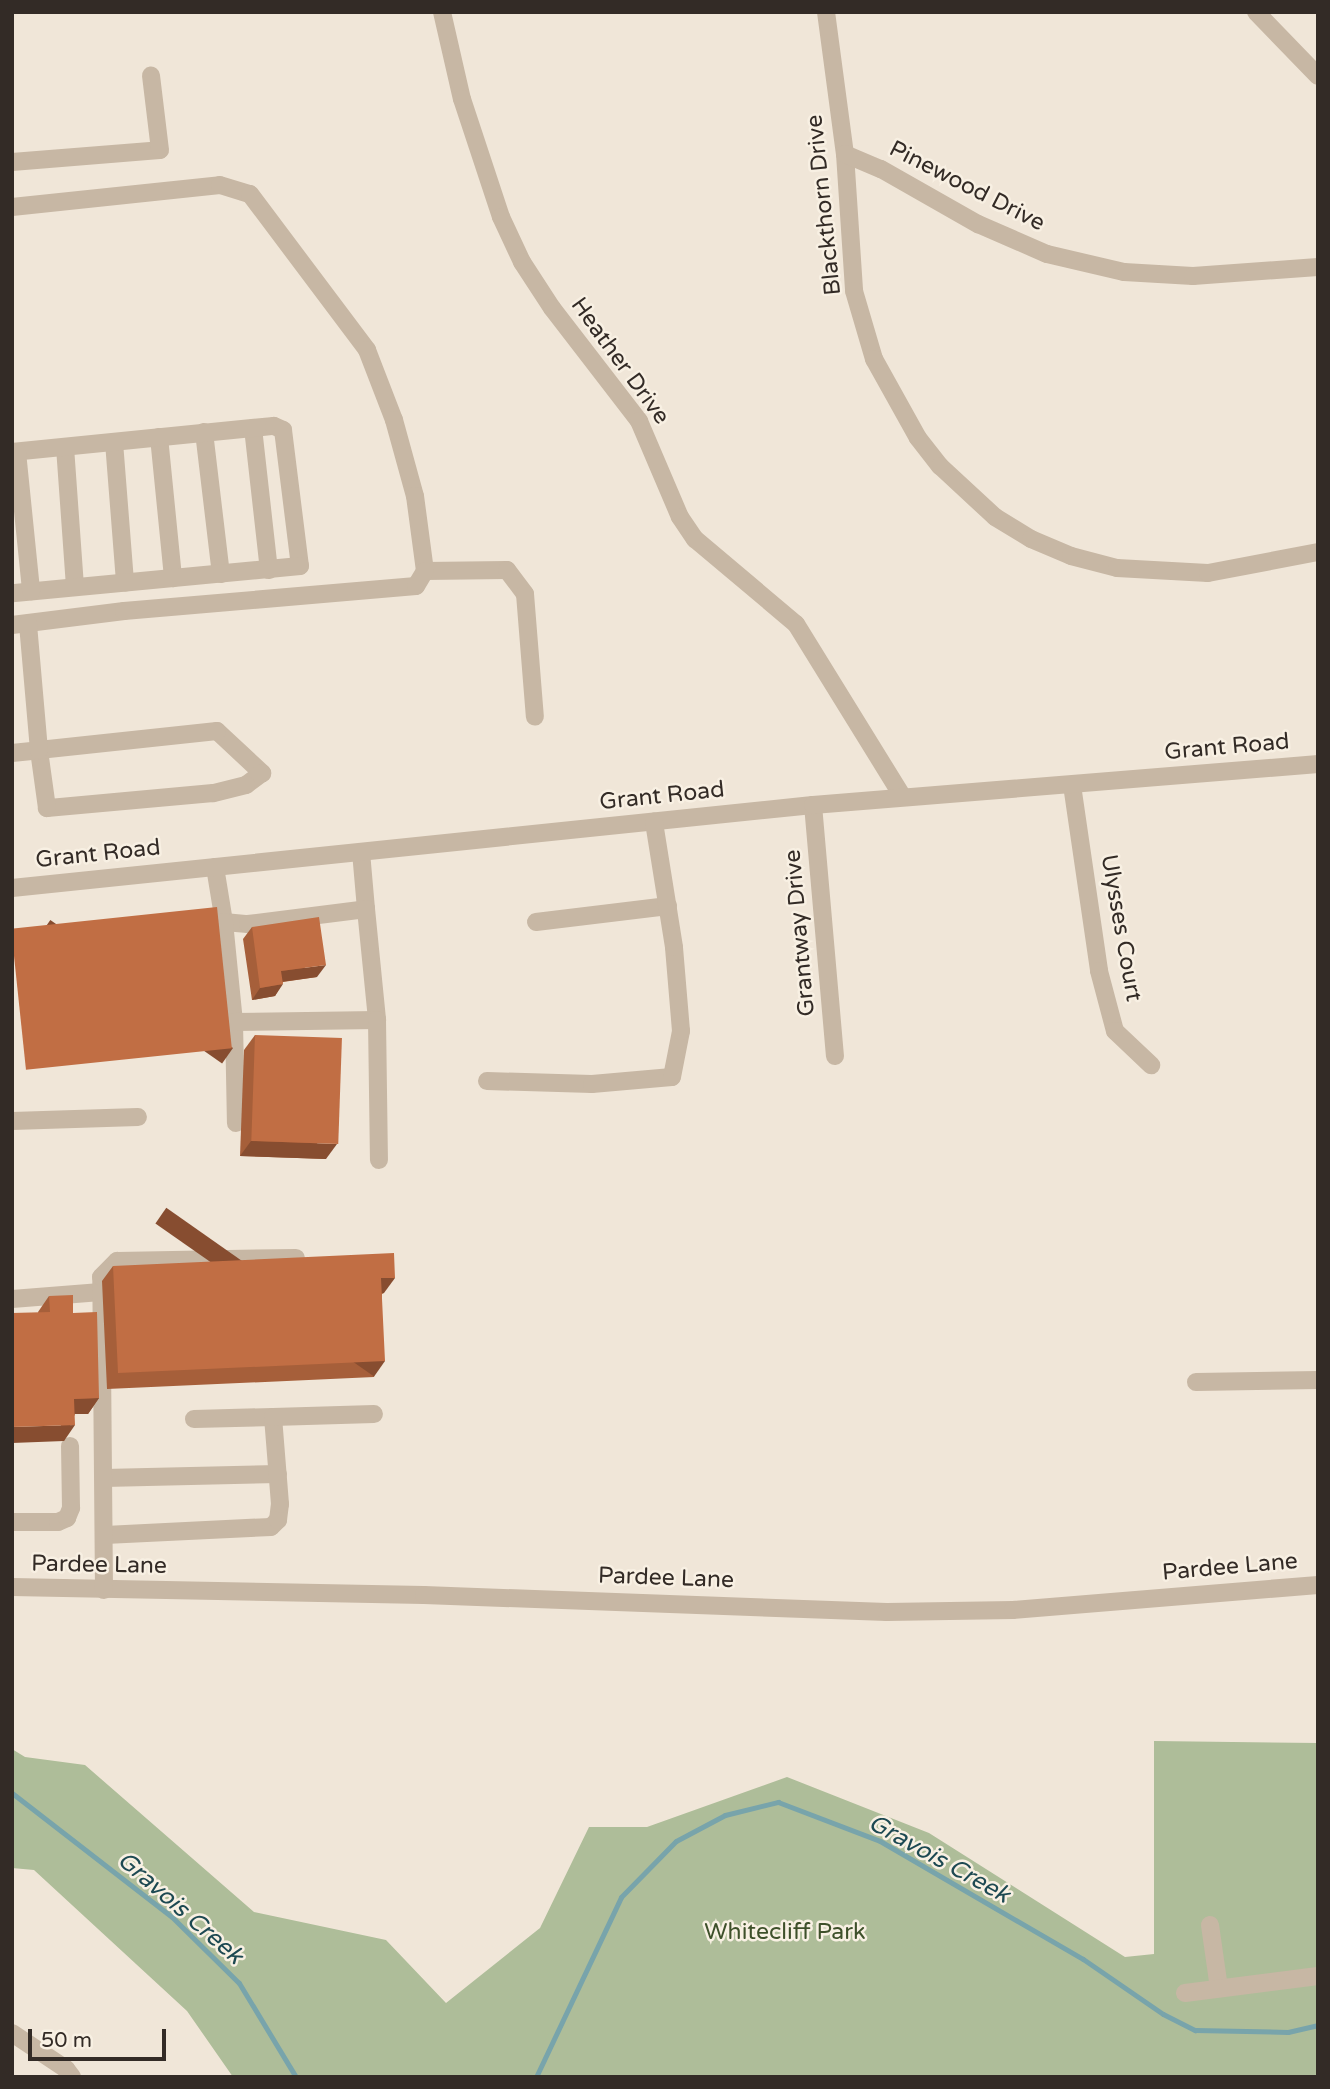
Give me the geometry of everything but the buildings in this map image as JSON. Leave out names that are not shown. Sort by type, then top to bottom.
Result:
[{"type":"street","name":"Heather Drive","points":[[442,12],[462,99],[501,217],[522,262],[552,308],[639,421],[680,517],[695,539],[785,612],[802,630],[903,797]]},
{"type":"street","name":"Blackthorn Drive","points":[[826,12],[845,154],[854,291],[874,359],[918,438],[965,491],[995,517],[1031,539],[1071,556],[1117,568],[1208,573],[1318,552]]},
{"type":"street","points":[[1256,12],[1318,76]]},
{"type":"street","points":[[12,162],[160,150],[151,76]]},
{"type":"street","name":"Pinewood Drive","points":[[845,154],[881,169],[978,225],[1047,254],[1124,272],[1193,276],[1318,267]]},
{"type":"street","points":[[12,207],[220,185],[250,194],[367,350],[394,420],[415,496],[425,571],[416,586],[124,611],[20,624],[38,750],[47,808],[213,793],[246,785],[262,773],[217,731],[38,750],[12,754]]},
{"type":"street","points":[[12,593],[300,566],[283,430],[274,426],[15,452],[31,591]]},
{"type":"street","points":[[253,428],[269,570]]},
{"type":"street","points":[[204,432],[221,574]]},
{"type":"street","points":[[159,437],[173,578]]},
{"type":"street","points":[[114,442],[125,583]]},
{"type":"street","points":[[65,446],[75,587]]},
{"type":"street","points":[[425,571],[507,570],[525,594],[535,717]]},
{"type":"street","name":"Grant Road","points":[[12,888],[813,805],[1318,764]]},
{"type":"street","name":"Ulysses Court","points":[[1072,785],[1099,971],[1115,1031],[1151,1065]]},
{"type":"street","name":"Grantway Drive","points":[[813,805],[835,1056]]},
{"type":"street","points":[[487,1081],[592,1084],[672,1077],[681,1031],[668,906],[654,822]]},
{"type":"street","points":[[361,852],[377,1020],[379,1160]]},
{"type":"street","points":[[215,867],[224,922],[234,1021],[236,1123]]},
{"type":"street","points":[[536,922],[668,906]]},
{"type":"street","points":[[224,922],[248,924],[366,909]]},
{"type":"street","points":[[234,1021],[377,1020]]},
{"type":"street","points":[[12,1121],[138,1117]]},
{"type":"street","points":[[104,1590],[101,1278],[117,1261],[310,1258]]},
{"type":"street","points":[[12,1298],[101,1292]]},
{"type":"street","points":[[1196,1382],[1318,1380]]},
{"type":"street","points":[[194,1419],[374,1414]]},
{"type":"street","points":[[105,1535],[261,1530],[271,1527],[278,1520],[280,1504],[273,1417]]},
{"type":"street","points":[[12,1522],[58,1522],[67,1517],[71,1508],[70,1446]]},
{"type":"street","points":[[104,1478],[278,1474]]},
{"type":"street","name":"Pardee Lane","points":[[12,1587],[424,1595],[887,1612],[1013,1610],[1318,1585]]},
{"type":"street","points":[[1210,1926],[1219,1988]]},
{"type":"street","points":[[1185,1993],[1318,1976]]},
{"type":"street","points":[[12,2033],[66,2069],[72,2077]]},
{"type":"green space","name":"Whitecliff Park","points":[[1154,1741],[1318,1743],[1318,2077],[233,2077],[187,2011],[34,1870],[12,1868],[12,1749],[25,1757],[85,1765],[254,1912],[386,1940],[446,2003],[540,1928],[589,1827],[647,1827],[787,1777],[929,1833],[1125,1957],[1154,1954]]},
{"type":"waterway","name":"Gravois Creek","points":[[12,1793],[172,1917],[239,1983],[296,2077]]},
{"type":"waterway","name":"Gravois Creek","points":[[536,2077],[621,1897],[676,1841],[725,1815],[778,1802],[880,1841],[1083,1959],[1163,2014],[1195,2030],[1288,2032],[1318,2025]]}]
